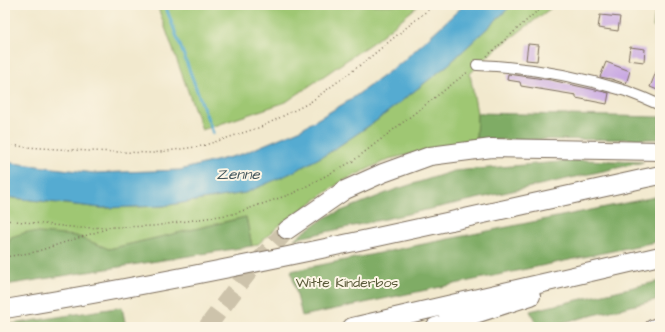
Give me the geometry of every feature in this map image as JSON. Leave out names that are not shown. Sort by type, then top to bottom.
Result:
[{"type":"highway","points":[[287,230],[345,190],[383,173],[430,156],[492,148],[660,151]]},
{"type":"highway","points":[[5,309],[118,290],[304,253],[660,175]]},
{"type":"highway","points":[[352,327],[660,256]]},
{"type":"highway","points":[[435,327],[522,299],[614,266]]},
{"type":"main road","points":[[652,327],[660,324]]},
{"type":"street","points":[[477,65],[505,66],[590,81],[626,92],[660,105]]},
{"type":"path","points":[[5,144],[25,147],[153,152],[202,146],[261,127],[309,103],[363,63],[434,5]]},
{"type":"path","points":[[5,220],[81,228],[154,226],[233,214],[294,193],[353,161],[477,65],[535,13],[547,5]]},
{"type":"path","points":[[5,257],[36,252],[111,227]]},
{"type":"green space","points":[[157,5],[419,5],[376,40],[286,102],[202,130]]},
{"type":"green space","points":[[512,5],[555,5],[491,53],[470,74],[477,113],[476,140],[389,159],[341,182],[281,224],[257,245],[252,246],[246,217],[109,249],[76,236],[11,237],[5,253],[5,197],[102,208],[163,206],[245,193],[327,154],[376,121],[449,64]]},
{"type":"green space","points":[[656,5],[660,5],[660,28],[653,27]]},
{"type":"green space","points":[[477,113],[660,117],[660,139],[476,140]]},
{"type":"green space","points":[[582,160],[644,162],[294,239],[326,217],[394,190],[454,171]]},
{"type":"green space","name":"Witte Kinderbos","points":[[660,196],[660,241],[302,316],[291,271]]},
{"type":"green space","points":[[246,217],[252,246],[5,285],[5,253],[11,237],[27,232],[76,236],[109,249]]},
{"type":"green space","points":[[660,281],[660,299],[544,327],[538,327],[530,311]]},
{"type":"green space","points":[[122,307],[126,327],[5,327],[5,325]]},
{"type":"water","name":"Zenne","points":[[464,5],[512,5],[449,64],[376,121],[327,154],[289,174],[245,193],[163,206],[102,208],[5,197],[5,162],[94,173],[180,170],[242,154],[299,130],[350,100],[402,62]]},
{"type":"building","points":[[600,15],[620,17],[618,31],[598,28]]},
{"type":"building","points":[[528,44],[539,45],[537,61],[526,60]]},
{"type":"building","points":[[630,47],[645,49],[644,62],[628,60]]},
{"type":"building","points":[[606,62],[630,71],[626,84],[600,77]]},
{"type":"building","points":[[660,62],[660,91],[650,87]]},
{"type":"building","points":[[508,74],[551,80],[609,93],[607,104],[576,98],[576,95],[521,86],[520,82],[507,80]]},
{"type":"waterway","points":[[165,5],[213,133]]},
{"type":"tunnel","points":[[207,327],[247,274],[287,230]]}]
